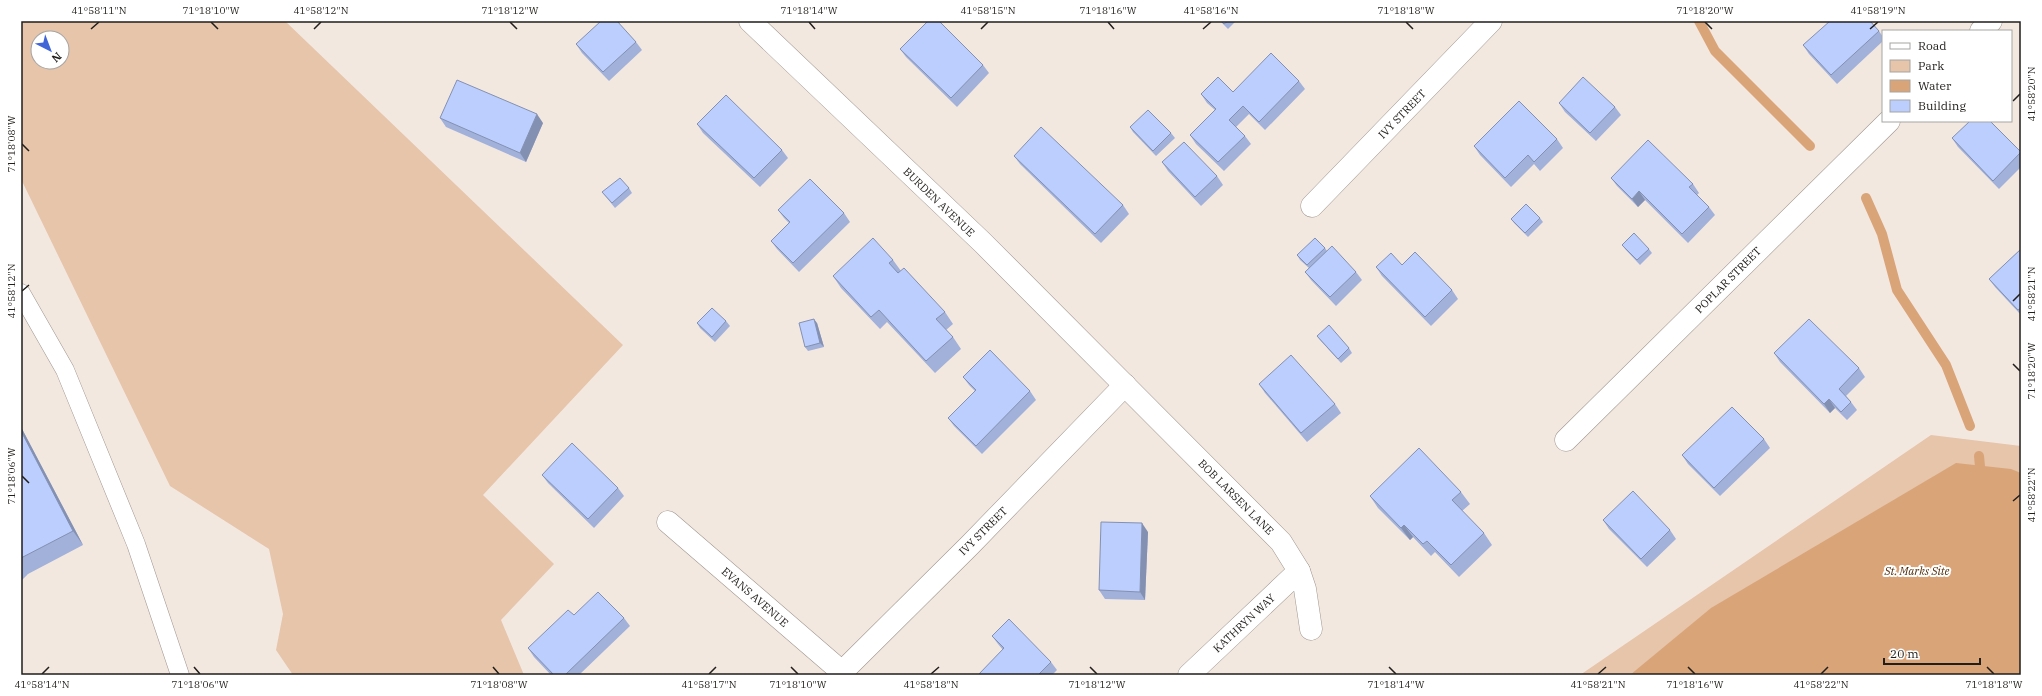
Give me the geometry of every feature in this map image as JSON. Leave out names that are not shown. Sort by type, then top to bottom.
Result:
[{"type":"street","name":"IVY STREET","points":[[1312,206],[1491,21]]},
{"type":"street","points":[[1982,30],[1991,21]]},
{"type":"street","name":"BURDEN AVENUE","points":[[761,25],[983,243],[1125,386]]},
{"type":"street","name":"POPLAR STREET","points":[[1566,440],[1888,122]]},
{"type":"street","name":"IVY STREET","points":[[840,674],[970,545],[1125,386]]},
{"type":"street","name":"BOB LARSEN LANE","points":[[1125,386],[1281,542],[1300,571],[1305,589],[1311,629]]},
{"type":"street","name":"EVANS AVENUE","points":[[668,522],[840,674]]},
{"type":"street","name":"KATHRYN WAY","points":[[1189,675],[1300,571]]},
{"type":"lane","points":[[21,292],[65,370],[136,544],[180,675]]},
{"type":"green space","points":[[21,21],[285,21],[623,345],[483,495],[554,564],[501,620],[524,675],[293,675],[276,650],[283,614],[269,549],[170,486],[21,179]]},
{"type":"green space","name":"St. Marks Site","points":[[1931,435],[2021,446],[2021,675],[1580,675]]},
{"type":"water","name":"St. Marks Site","points":[[1956,463],[2011,469],[2021,473],[2021,675],[1630,675],[1711,608]]},
{"type":"building","points":[[601,21],[617,21],[636,42],[603,72],[576,44]]},
{"type":"building","points":[[928,21],[939,21],[983,65],[951,98],[900,49]]},
{"type":"building","points":[[1221,21],[1228,21],[1224,24]]},
{"type":"building","points":[[1830,21],[1870,21],[1879,31],[1831,75],[1803,45]]},
{"type":"building","points":[[1271,53],[1299,81],[1259,122],[1243,106],[1229,120],[1245,136],[1218,162],[1190,135],[1216,109],[1201,94],[1218,77],[1233,92]]},
{"type":"building","points":[[1583,77],[1615,107],[1590,133],[1559,103]]},
{"type":"building","points":[[457,80],[537,114],[520,153],[440,118]]},
{"type":"building","points":[[726,95],[782,150],[754,178],[697,124]]},
{"type":"building","points":[[1519,101],[1557,139],[1534,162],[1528,155],[1505,178],[1474,146]]},
{"type":"building","points":[[1148,110],[1171,133],[1153,151],[1130,127]]},
{"type":"building","points":[[1969,122],[1991,122],[2021,152],[1993,181],[1952,138]]},
{"type":"building","points":[[1041,127],[1123,205],[1095,234],[1014,156]]},
{"type":"building","points":[[1648,140],[1693,184],[1689,187],[1709,207],[1682,234],[1639,191],[1632,199],[1611,178]]},
{"type":"building","points":[[1184,142],[1217,176],[1195,197],[1162,162]]},
{"type":"building","points":[[620,178],[629,188],[612,203],[602,192]]},
{"type":"building","points":[[810,179],[844,213],[793,263],[771,241],[790,222],[778,210]]},
{"type":"building","points":[[1526,204],[1540,218],[1525,233],[1511,219]]},
{"type":"building","points":[[1634,233],[1649,249],[1637,260],[1622,245]]},
{"type":"building","points":[[873,238],[893,260],[889,263],[898,273],[904,268],[945,312],[936,319],[953,337],[926,361],[879,310],[871,317],[833,276]]},
{"type":"building","points":[[1315,238],[1325,248],[1307,265],[1297,255]]},
{"type":"building","points":[[1332,246],[1356,272],[1330,297],[1305,272]]},
{"type":"building","points":[[2021,249],[2021,308],[2018,310],[1989,279]]},
{"type":"building","points":[[1415,252],[1452,290],[1425,317],[1376,267],[1391,253],[1402,265]]},
{"type":"building","points":[[712,308],[726,321],[712,337],[697,323]]},
{"type":"building","points":[[814,319],[820,343],[805,347],[799,323]]},
{"type":"building","points":[[1809,319],[1859,368],[1839,389],[1851,402],[1841,412],[1829,399],[1824,404],[1774,353]]},
{"type":"building","points":[[1329,325],[1349,348],[1338,359],[1317,336]]},
{"type":"building","points":[[990,350],[1030,391],[976,446],[948,418],[976,390],[963,377]]},
{"type":"building","points":[[1291,355],[1335,404],[1301,433],[1259,384]]},
{"type":"building","points":[[1732,407],[1764,439],[1714,488],[1682,455]]},
{"type":"building","points":[[21,431],[73,531],[21,558]]},
{"type":"building","points":[[572,443],[618,488],[588,519],[542,475]]},
{"type":"building","points":[[1419,448],[1461,492],[1452,500],[1484,533],[1451,565],[1427,541],[1423,544],[1404,525],[1401,528],[1370,496]]},
{"type":"building","points":[[1633,491],[1670,530],[1641,559],[1603,520]]},
{"type":"building","points":[[1101,522],[1142,523],[1140,592],[1099,590]]},
{"type":"building","points":[[598,592],[624,618],[565,675],[554,675],[528,648],[568,610],[574,615]]},
{"type":"building","points":[[1009,619],[1051,662],[1038,675],[978,675],[1004,648],[992,636]]},
{"type":"waterway","points":[[1699,21],[1715,51],[1810,146]]},
{"type":"waterway","points":[[1866,198],[1882,234],[1897,290],[1946,365],[1970,426]]},
{"type":"waterway","points":[[1979,456],[1981,477]]}]
